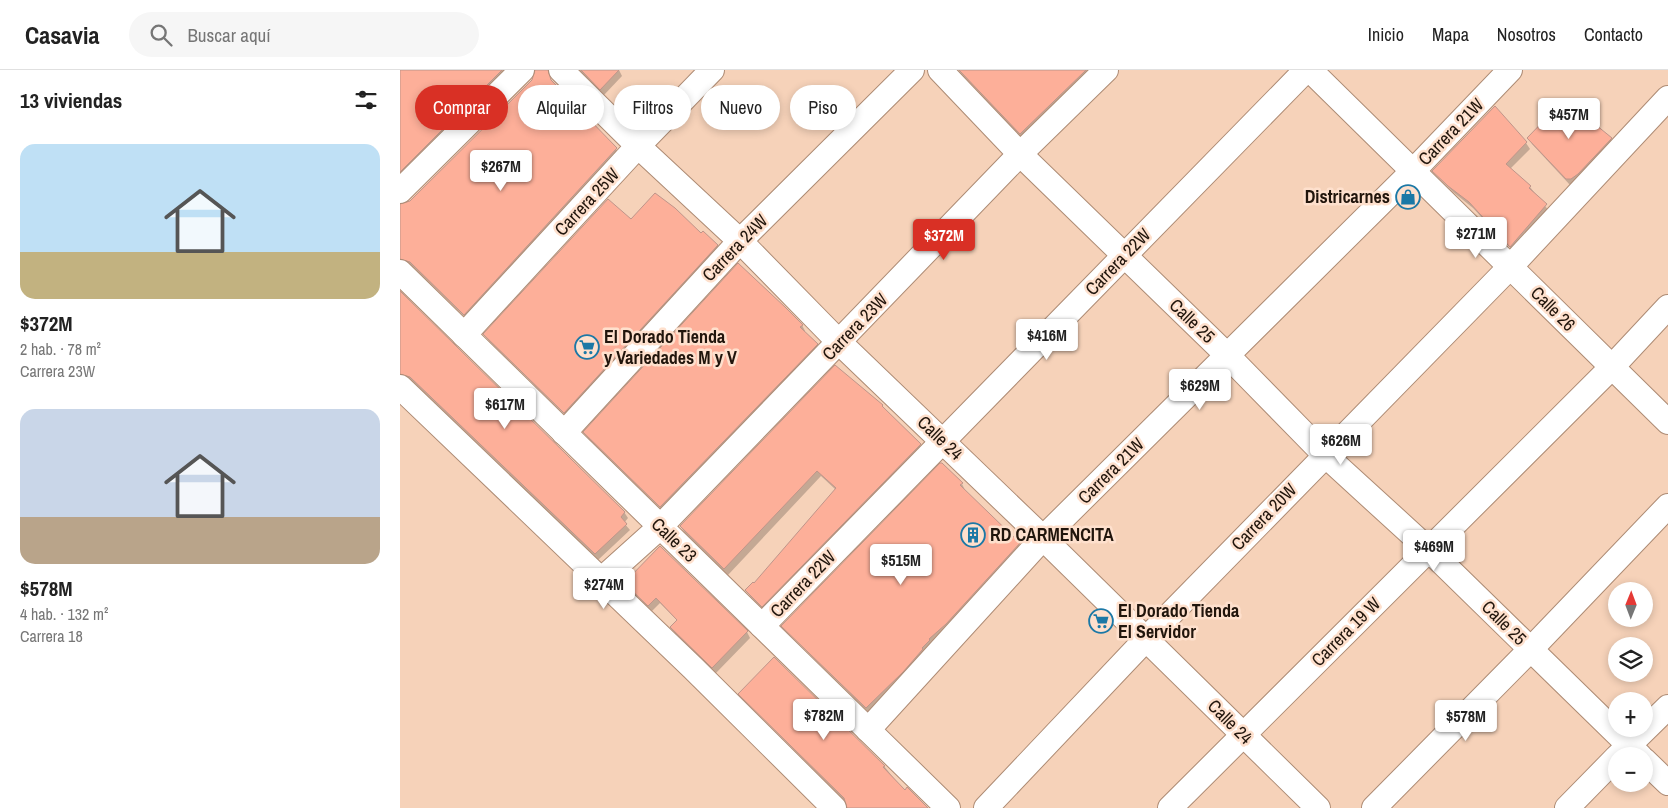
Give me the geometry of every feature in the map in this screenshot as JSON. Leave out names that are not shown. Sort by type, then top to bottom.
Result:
[{"type":"street","points":[[400,191],[522,70]]},
{"type":"street","name":"Calle 24","points":[[560,70],[740,241],[840,343],[1147,638],[1242,735],[1318,808]]},
{"type":"street","name":"Carrera 25W","points":[[464,335],[638,146],[712,70]]},
{"type":"street","name":"Carrera 24W","points":[[564,433],[740,241],[912,70]]},
{"type":"street","name":"Calle 25","points":[[940,70],[1020,154],[1228,356],[1325,455],[1429,550],[1530,650],[1621,747]]},
{"type":"street","name":"Carrera 23W","points":[[600,580],[660,527],[840,343],[1020,154],[1106,70]]},
{"type":"street","name":"Carrera 22W","points":[[762,626],[1306,70]]},
{"type":"street","name":"Calle 26","points":[[1310,70],[1414,170],[1611,368],[1668,422]]},
{"type":"street","name":"Carrera 21W","points":[[868,730],[1043,538],[1414,170],[1510,70]]},
{"type":"street","name":"Carrera 20W","points":[[986,808],[1147,638],[1511,266],[1668,98]]},
{"type":"street","name":"Calle 23","points":[[400,272],[948,808]]},
{"type":"street","name":"Carrera 19 W","points":[[1170,808],[1611,368],[1668,307]]},
{"type":"street","points":[[400,387],[693,668],[834,808]]},
{"type":"street","points":[[1374,808],[1530,650],[1668,506]]},
{"type":"street","points":[[1636,747],[1668,707]]},
{"type":"street","name":"Calle 25","points":[[1653,772],[1668,783]]},
{"type":"street","points":[[1567,808],[1608,773]]},
{"type":"building","points":[[400,70],[502,70],[487,85],[415,85],[415,130],[442,130],[400,172]]},
{"type":"building","points":[[535,70],[548,70],[551,80],[556,85],[527,85],[532,80]]},
{"type":"building","points":[[581,70],[619,70],[604,86],[595,85]]},
{"type":"building","points":[[959,70],[1086,70],[1020,134]]},
{"type":"building","points":[[518,94],[518,130],[600,130],[617,148],[464,315],[410,262],[400,259],[400,204],[410,201],[482,130],[508,130],[508,104]]},
{"type":"building","points":[[1574,100],[1596,125],[1612,138],[1578,174],[1571,179],[1566,179],[1527,138],[1557,107],[1561,111]]},
{"type":"building","points":[[1495,106],[1527,142],[1506,164],[1531,186],[1529,188],[1547,204],[1510,247],[1469,202],[1432,171]]},
{"type":"building","points":[[655,193],[675,208],[701,233],[703,231],[718,245],[564,413],[483,334],[608,199],[631,219]]},
{"type":"building","points":[[738,263],[803,325],[800,327],[818,344],[660,507],[583,432]]},
{"type":"building","points":[[400,291],[625,512],[621,517],[627,524],[595,554],[410,377],[400,374]]},
{"type":"building","points":[[835,365],[883,405],[921,444],[762,607],[745,590],[754,583],[836,488],[817,471],[724,569],[680,526]]},
{"type":"building","points":[[940,463],[963,483],[960,485],[1020,543],[946,624],[929,639],[903,672],[866,708],[781,626]]},
{"type":"building","points":[[660,546],[748,631],[712,668],[670,627],[677,620],[656,598],[648,606],[624,583]]},
{"type":"building","points":[[774,657],[885,766],[883,767],[905,790],[907,787],[928,808],[847,808],[844,798],[738,694]]},
{"type":"place","name":"Districarnes","points":[[1408,197]]},
{"type":"place","name":"El Dorado Tienda y Variedades M y V","points":[[587,347]]},
{"type":"place","name":"RD CARMENCITA","points":[[973,535]]},
{"type":"place","name":"El Dorado Tienda El Servidor","points":[[1101,621]]}]
